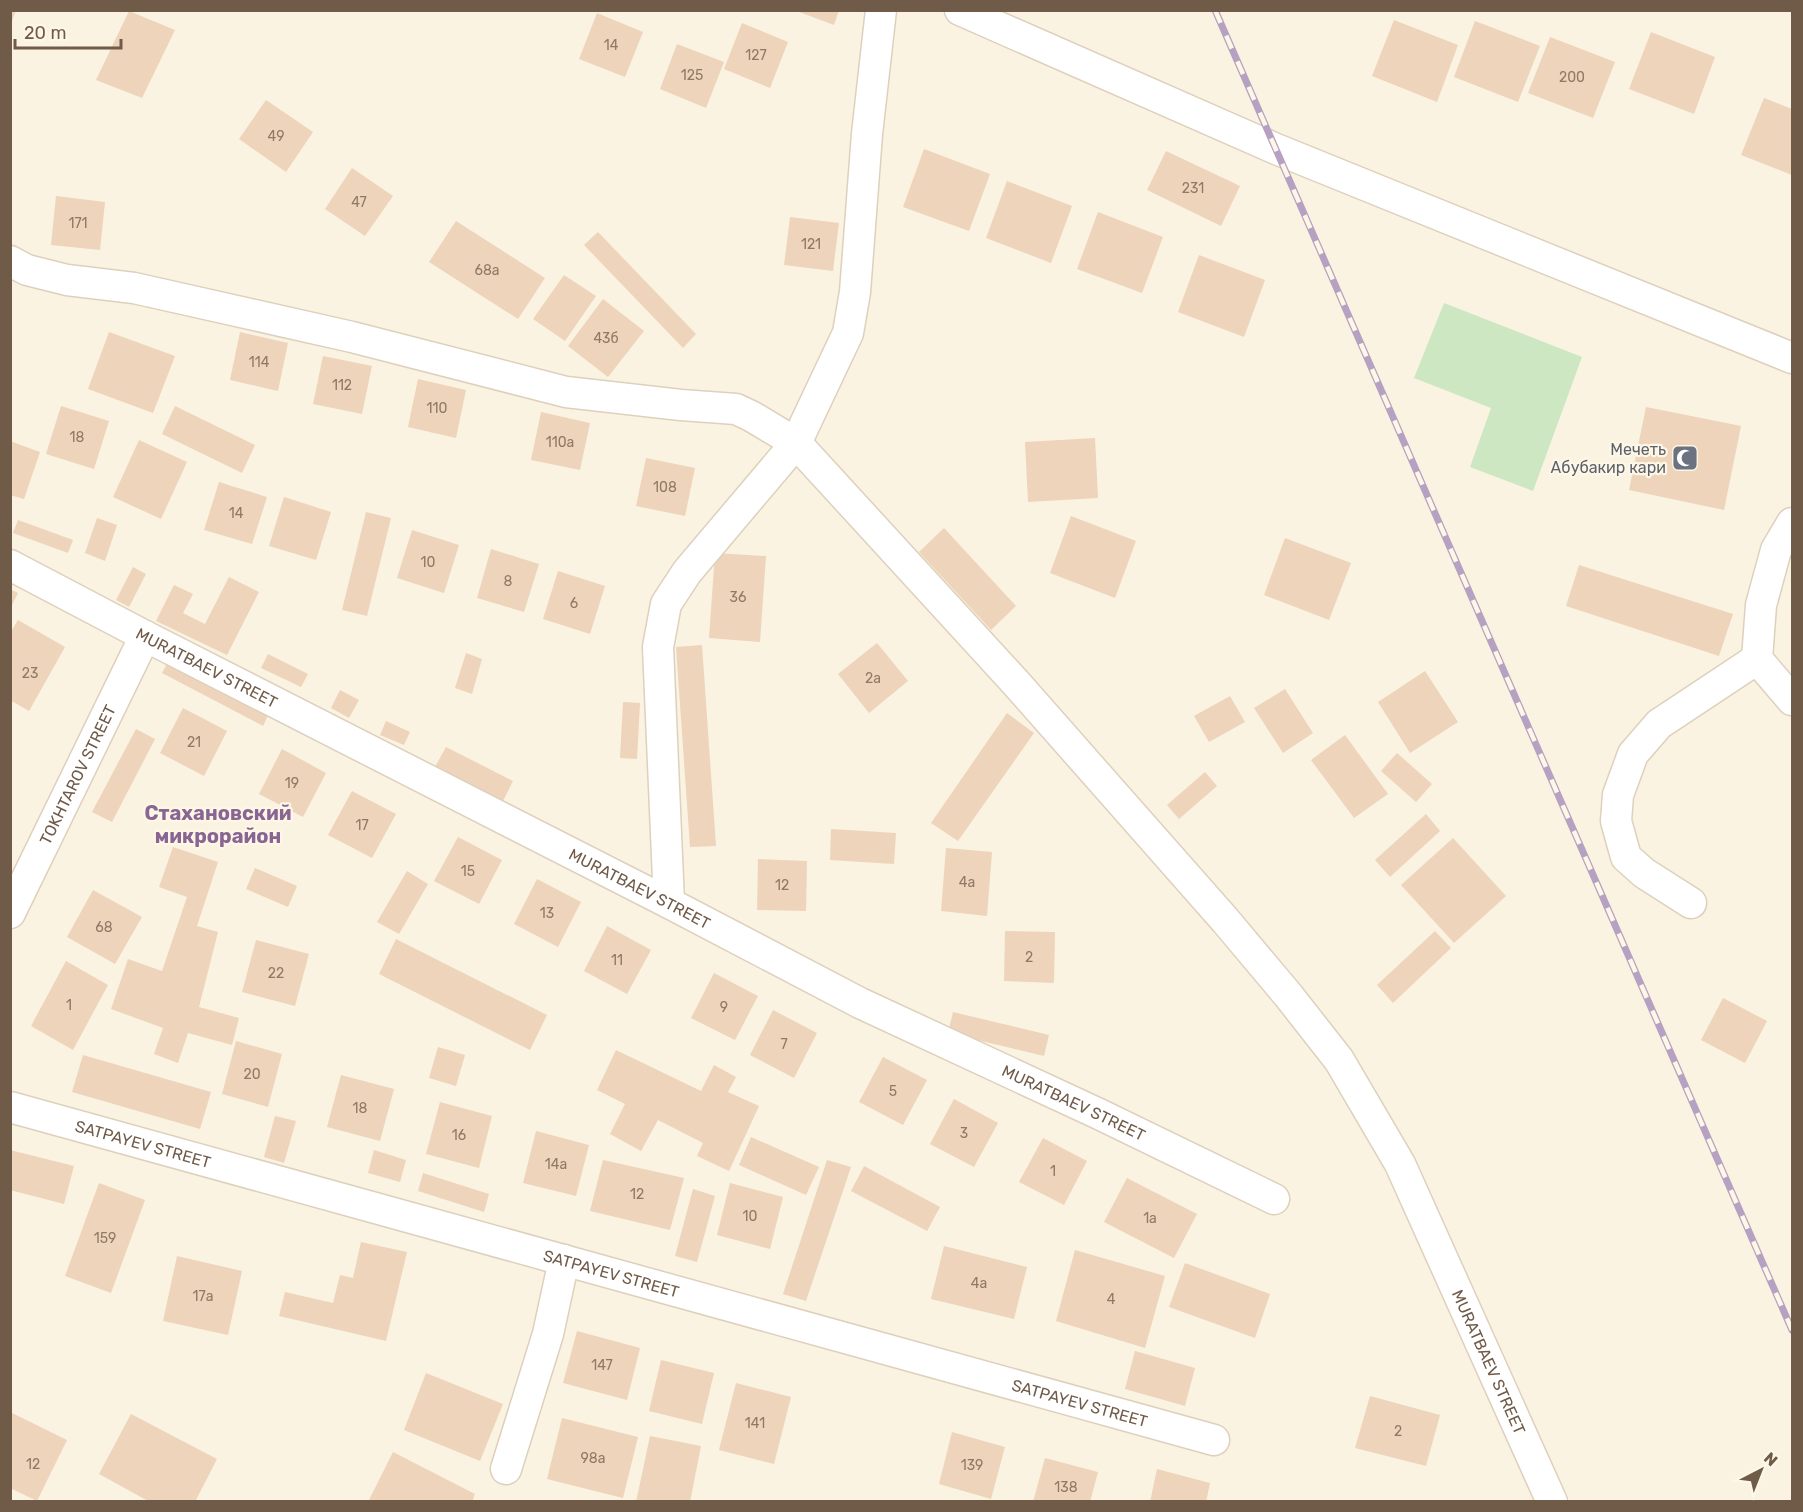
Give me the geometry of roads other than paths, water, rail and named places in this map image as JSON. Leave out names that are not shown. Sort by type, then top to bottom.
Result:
[{"type":"street","points":[[669,903],[658,647],[666,604],[687,572],[796,444],[848,333],[855,292],[867,134],[881,10]]},
{"type":"street","points":[[960,10],[1276,149],[1792,358]]},
{"type":"street","name":"MURATBAEV STREET","points":[[10,261],[27,270],[67,280],[134,288],[352,337],[566,392],[736,409],[796,444],[1016,683],[1225,920],[1339,1060],[1400,1164],[1552,1502]]},
{"type":"street","points":[[1792,523],[1776,550],[1761,605],[1757,659],[1792,700]]},
{"type":"street","name":"MURATBAEV STREET","points":[[10,565],[860,1003],[1099,1114],[1274,1199]]},
{"type":"street","name":"TOKHTAROV STREET","points":[[10,913],[144,636]]},
{"type":"street","points":[[1691,903],[1644,873],[1626,857],[1616,821],[1618,795],[1634,754],[1659,724],[1757,659]]},
{"type":"street","name":"SATPAYEV STREET","points":[[10,1107],[1214,1440]]},
{"type":"street","points":[[506,1469],[548,1334],[564,1260]]},
{"type":"railway","points":[[1215,10],[1792,1330]]},
{"type":"place","name":"Мечеть Абубакир кари","points":[[1685,458]]},
{"type":"district","name":"Стахановский микрорайон","points":[[218,824]]}]
